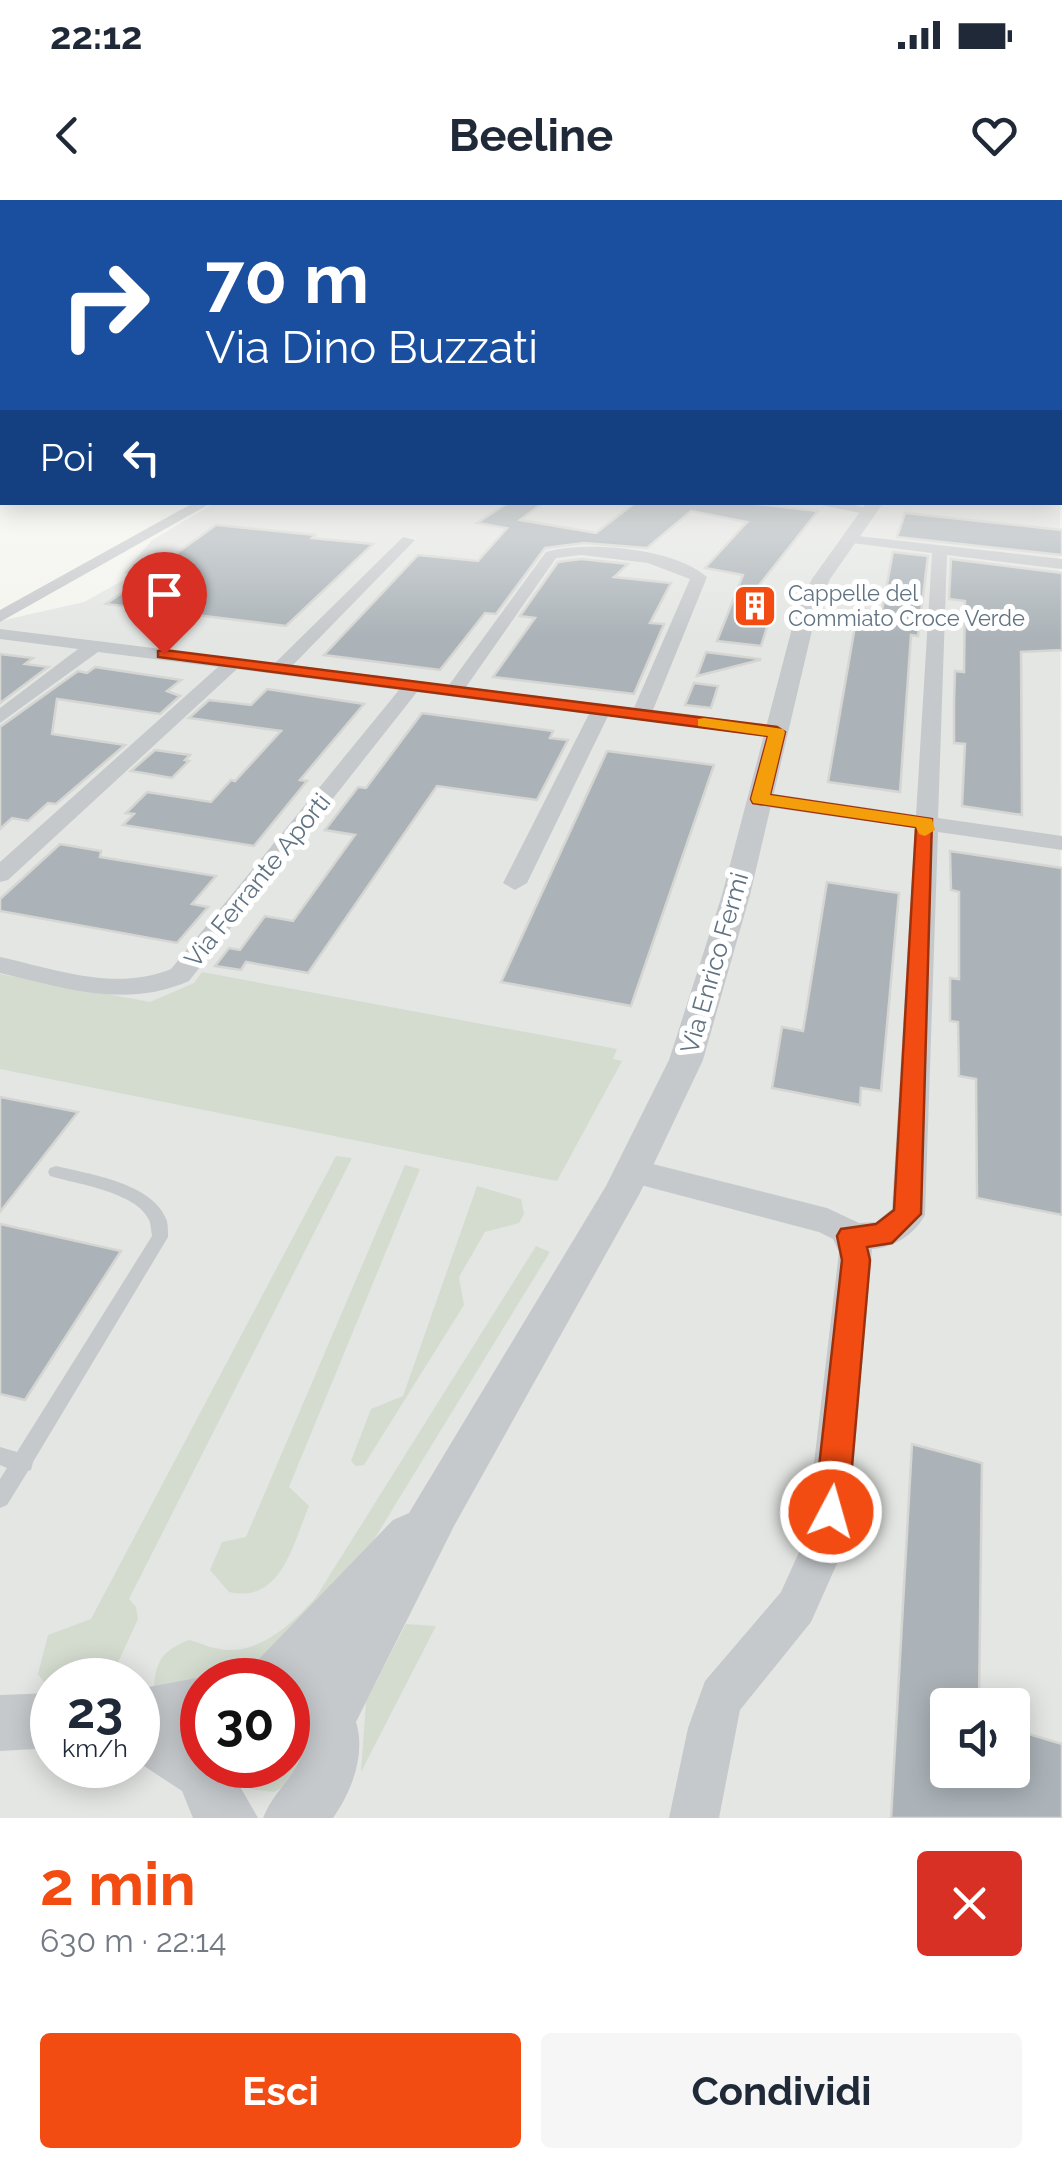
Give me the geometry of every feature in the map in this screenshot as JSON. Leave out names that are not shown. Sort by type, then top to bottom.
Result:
[{"type":"street","points":[[0,617],[201,505]]},
{"type":"street","name":"Via Enrico Fermi","points":[[437,1508],[633,1170],[686,1060],[704,1010],[811,598],[874,507]]},
{"type":"street","points":[[279,669],[408,540]]},
{"type":"street","points":[[849,540],[1062,564]]},
{"type":"street","points":[[454,691],[544,564],[553,554],[574,548],[674,566],[699,576],[640,715]]},
{"type":"street","points":[[633,1170],[827,1221],[851,1236],[882,1235],[908,1214],[940,550]]},
{"type":"street","points":[[0,634],[777,732]]},
{"type":"street","points":[[0,717],[94,646]]},
{"type":"street","points":[[0,875],[233,663]]},
{"type":"street","name":"Via Ferrante Aporti","points":[[0,965],[129,988],[151,988],[180,975],[412,686]]},
{"type":"street","points":[[515,883],[601,710]]},
{"type":"street","points":[[760,799],[1062,843]]},
{"type":"street","points":[[694,1818],[710,1728],[721,1697],[796,1607],[826,1541],[856,1260],[851,1236]]},
{"type":"street","points":[[297,1658],[437,1508]]},
{"type":"street","points":[[310,1699],[437,1508]]},
{"type":"street","points":[[292,1818],[313,1800],[329,1770],[333,1748],[310,1706]]},
{"type":"street","points":[[0,1723],[30,1722]]},
{"type":"street","points":[[160,1749],[214,1796]]},
{"type":"lane","points":[[0,1498],[151,1257],[161,1228],[154,1211],[138,1198],[56,1172]]},
{"type":"lane","points":[[0,1456],[24,1463]]},
{"type":"shaded area","points":[[211,505],[1060,505],[1062,1818],[0,1818],[0,621],[84,602],[131,576],[124,573],[151,541]]},
{"type":"shaded area","points":[[202,972],[617,1049],[613,1059],[622,1061],[557,1181],[0,1069],[0,974],[150,1002],[194,983]]},
{"type":"shaded area","points":[[336,1156],[352,1158],[129,1599],[136,1607],[138,1619],[120,1658],[42,1658],[48,1635],[91,1619]]},
{"type":"shaded area","points":[[405,1165],[420,1169],[289,1487],[309,1506],[291,1553],[262,1589],[229,1592],[210,1570],[222,1542],[246,1537]]},
{"type":"shaded area","points":[[477,1186],[521,1199],[524,1214],[519,1223],[485,1232],[459,1277],[464,1305],[364,1465],[356,1466],[351,1461],[371,1409],[403,1396]]},
{"type":"shaded area","points":[[536,1246],[550,1252],[348,1582],[270,1658],[180,1658],[180,1685],[160,1686],[160,1661],[173,1648],[189,1640],[223,1650],[253,1646],[288,1625],[316,1597]]},
{"type":"shaded area","points":[[406,1624],[436,1626],[361,1772],[366,1702]]},
{"type":"shaded area","points":[[250,1788],[280,1788],[274,1792]]},
{"type":"building","points":[[504,505],[540,505],[520,520],[596,533],[632,505],[767,505],[818,511],[748,599],[775,602],[761,646],[717,641],[743,575],[705,568],[747,522],[691,511],[647,548],[584,543],[545,548],[496,614],[485,613],[440,670],[324,655],[418,555],[478,561],[507,528],[477,523]]},
{"type":"building","points":[[905,513],[1062,530],[1062,555],[897,537]]},
{"type":"building","points":[[216,525],[373,544],[286,626],[106,604]]},
{"type":"building","points":[[893,552],[928,556],[918,636],[911,635],[900,792],[828,782],[858,609],[882,611]]},
{"type":"building","points":[[581,559],[628,564],[614,577],[671,583],[650,623],[664,624],[634,694],[493,677],[535,618],[520,616],[558,562]]},
{"type":"building","points":[[951,559],[1062,573],[1062,650],[1021,652],[1022,815],[962,806],[965,744],[954,743],[954,702],[955,671],[964,672],[965,601],[949,599]]},
{"type":"building","points":[[706,652],[760,659],[760,660],[697,676]]},
{"type":"building","points":[[0,654],[33,658],[25,664],[48,667],[0,703]]},
{"type":"building","points":[[95,667],[181,680],[167,691],[180,696],[160,714],[57,699],[52,734],[125,745],[56,804],[48,803],[28,821],[12,818],[0,829],[0,727],[78,671],[87,673]]},
{"type":"building","points":[[694,683],[718,686],[711,708],[685,705]]},
{"type":"building","points":[[267,689],[364,704],[300,780],[307,781],[254,846],[123,825],[134,814],[126,813],[147,792],[211,802],[231,780],[235,781],[281,731],[189,718],[209,700],[251,705]]},
{"type":"building","points":[[422,713],[553,731],[550,738],[568,740],[537,800],[437,786],[308,973],[246,962],[241,970],[215,966],[229,948],[240,950],[265,916],[293,921],[355,835],[325,830],[358,787],[366,788]]},
{"type":"building","points":[[155,750],[190,755],[185,760],[189,761],[172,778],[131,771]]},
{"type":"building","points":[[607,751],[714,765],[631,1006],[501,982]]},
{"type":"building","points":[[60,844],[101,851],[100,857],[216,876],[192,904],[208,907],[177,943],[0,911],[0,899]]},
{"type":"building","points":[[950,851],[1062,868],[1062,1215],[977,1198],[976,1079],[959,1076],[958,1022],[950,1021],[950,978],[959,979],[959,892],[951,890]]},
{"type":"building","points":[[827,882],[899,893],[881,1091],[861,1088],[860,1105],[772,1088],[782,1027],[803,1031]]},
{"type":"building","points":[[0,1097],[78,1112],[0,1212]]},
{"type":"building","points":[[0,1224],[121,1251],[25,1400],[0,1394]]},
{"type":"building","points":[[912,1444],[982,1463],[979,1688],[930,1688],[930,1788],[1030,1788],[1030,1734],[1062,1744],[1062,1818],[891,1818]]},
{"type":"slow traffic","points":[[704,723],[777,732],[760,799],[926,823],[925,830]]},
{"type":"place","name":"Cappelle del Commiato Croce Verde","points":[[755,606]]},
{"type":"route","points":[[164,654],[777,732],[760,799],[926,823],[908,1214],[882,1235],[851,1236],[856,1260],[831,1512]]}]
